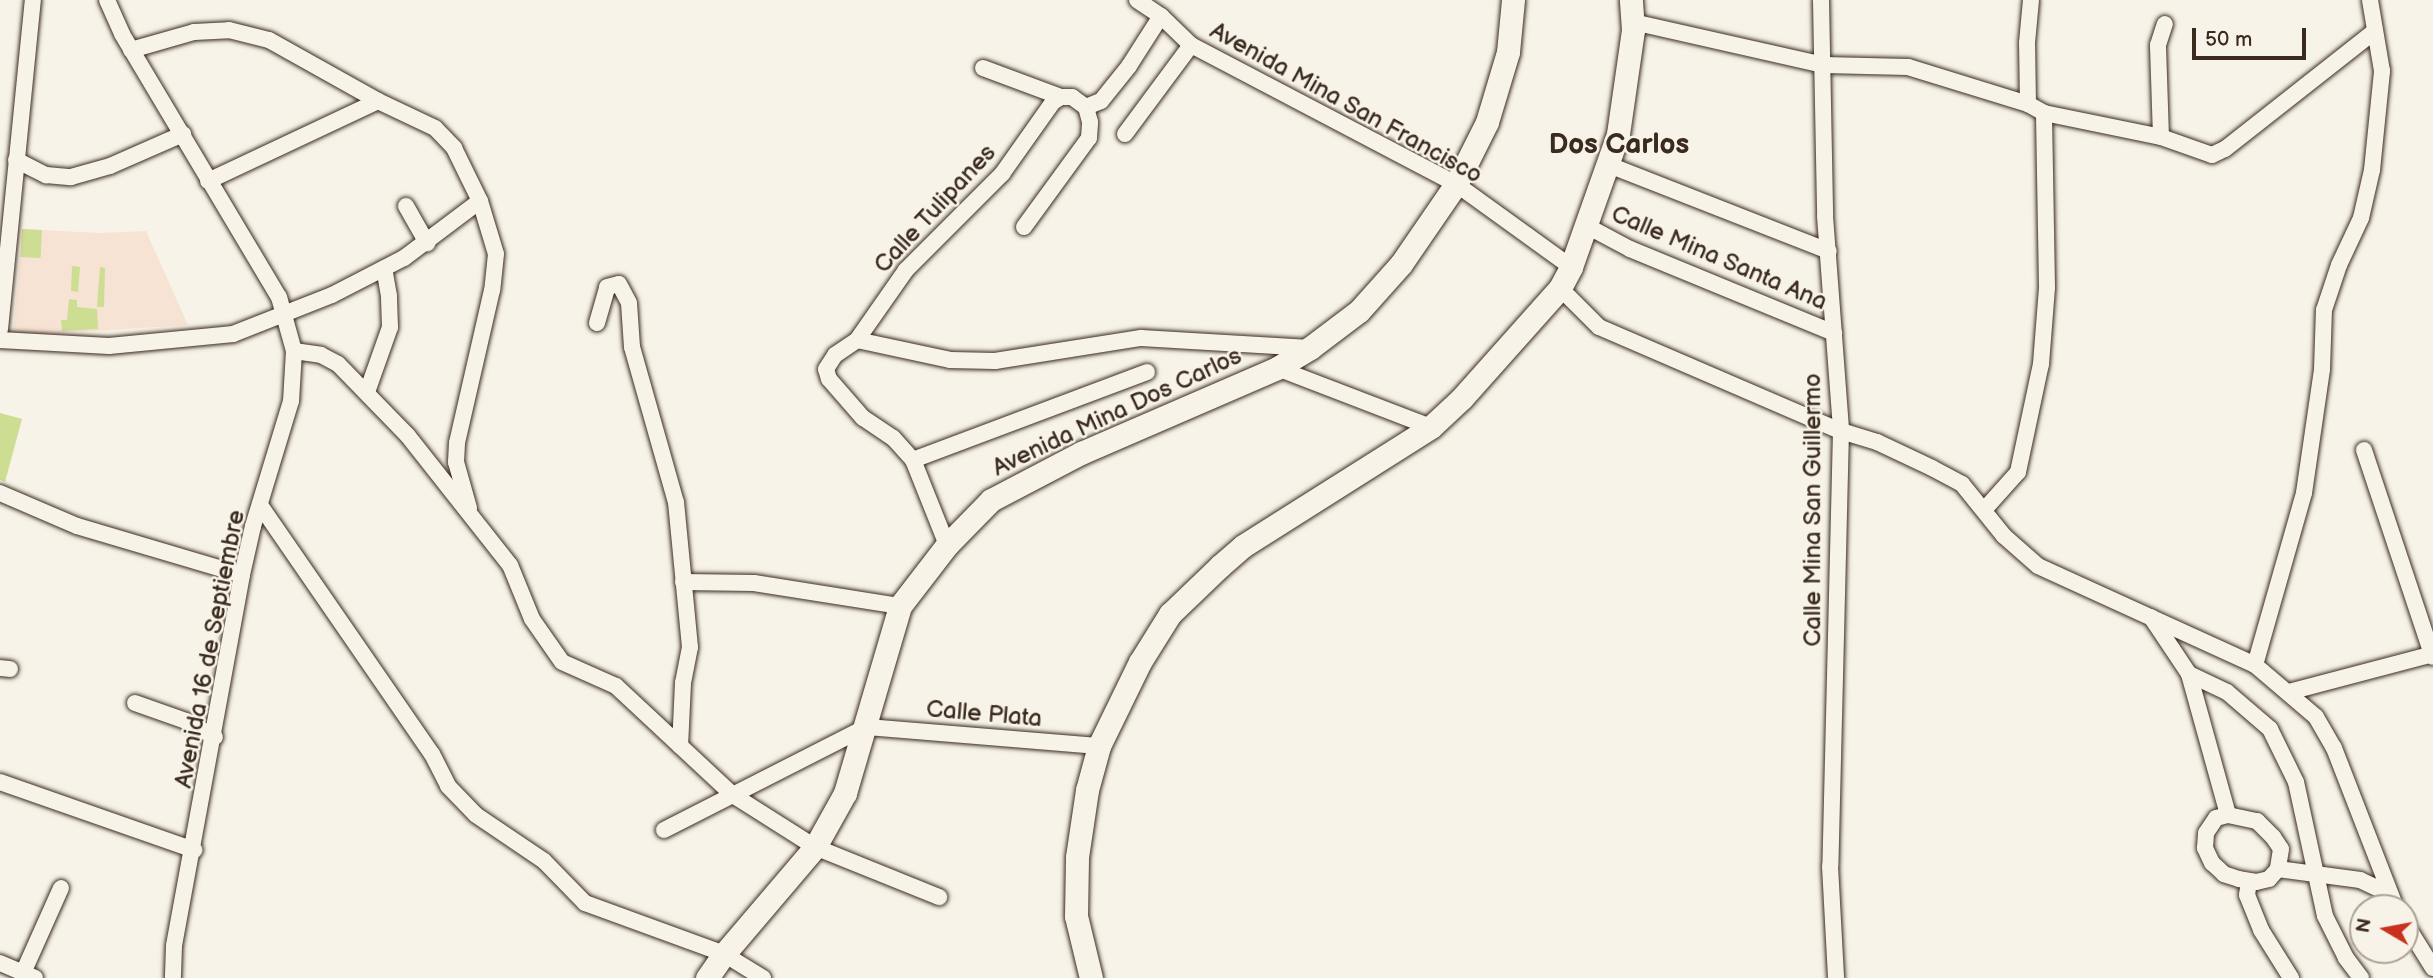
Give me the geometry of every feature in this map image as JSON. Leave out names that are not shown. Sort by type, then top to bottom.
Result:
[{"type":"street","points":[[0,329],[33,0]]},
{"type":"street","name":"Avenida 16 de Septiembre","points":[[107,0],[131,50],[279,297],[294,351],[291,401],[242,575],[215,737],[174,946],[173,978]]},
{"type":"street","name":"Avenida Mina San Francisco","points":[[1137,0],[1161,16],[1191,45],[1456,184],[1571,267]]},
{"type":"street","name":"Avenida Mina Dos Carlos","points":[[707,978],[815,846],[845,793],[900,606],[947,545],[991,500],[1081,453],[1277,368],[1360,312],[1401,264],[1456,184],[1487,122],[1508,52],[1513,0]]},
{"type":"street","name":"Calle Mina San Guillermo","points":[[1821,0],[1825,216],[1841,431],[1830,866],[1836,978]]},
{"type":"street","points":[[2028,104],[2027,43],[2031,0]]},
{"type":"street","points":[[2255,665],[2304,493],[2319,394],[2324,310],[2339,265],[2361,218],[2372,170],[2382,71],[2370,0]]},
{"type":"street","points":[[1091,978],[1076,916],[1077,857],[1087,790],[1099,746],[1140,662],[1170,614],[1244,546],[1431,427],[1462,398],[1559,288],[1571,267],[1618,134],[1632,11],[1824,65],[1908,67],[2028,104],[2044,113],[2161,137],[2212,155],[2225,149],[2375,31]]},
{"type":"street","points":[[1086,107],[1101,101],[1129,66],[1161,16]]},
{"type":"street","points":[[2161,137],[2158,45],[2165,24]]},
{"type":"street","points":[[131,50],[194,32],[229,30],[269,40],[378,101],[435,128],[454,148],[480,201],[496,254],[492,290],[457,443],[456,462],[473,520]]},
{"type":"street","points":[[1125,134],[1191,45]]},
{"type":"street","points":[[983,68],[1061,97],[1072,97],[1086,107],[1090,122],[1088,138],[1024,227]]},
{"type":"street","name":"Calle Tulipanes","points":[[913,460],[894,438],[863,418],[829,379],[826,369],[835,355],[857,340],[906,270],[1002,174],[1046,110],[1061,97]]},
{"type":"street","points":[[208,181],[378,101]]},
{"type":"street","points":[[1984,510],[2018,471],[2042,364],[2047,287],[2044,113]]},
{"type":"street","points":[[16,160],[46,175],[71,177],[110,166],[183,134]]},
{"type":"street","points":[[1609,164],[1829,251]]},
{"type":"street","points":[[0,340],[109,346],[174,342],[233,334],[286,315],[384,268],[427,243],[480,201]]},
{"type":"street","points":[[406,206],[427,243]]},
{"type":"street","name":"Calle Mina Santa Ana","points":[[1585,225],[1630,249],[1835,333]]},
{"type":"street","points":[[366,392],[390,327],[384,268]]},
{"type":"street","points":[[597,323],[607,287],[618,284],[629,303],[632,347],[676,502],[690,648],[683,682],[680,746]]},
{"type":"street","points":[[1559,288],[1599,327],[1841,431],[1877,442],[1962,484],[2004,536],[2038,566],[2255,665],[2290,692],[2316,717],[2334,748],[2390,894]]},
{"type":"street","points":[[857,340],[950,360],[995,361],[1141,338],[1310,348]]},
{"type":"street","points":[[294,351],[321,355],[338,364],[408,436],[510,565],[532,619],[562,662],[616,686],[733,795],[815,846],[939,897]]},
{"type":"street","points":[[1277,368],[1431,427]]},
{"type":"street","points":[[947,545],[913,460],[1147,372]]},
{"type":"street","points":[[2290,692],[2432,655],[2364,450]]},
{"type":"street","points":[[0,493],[77,526],[242,575]]},
{"type":"street","points":[[260,505],[432,754],[448,786],[476,815],[544,861],[585,903],[724,954],[763,978]]},
{"type":"street","points":[[683,582],[754,583],[900,606]]},
{"type":"street","points":[[2151,617],[2189,674],[2228,815]]},
{"type":"street","points":[[2189,674],[2227,692],[2270,729],[2296,782],[2325,916],[2346,958],[2361,978]]},
{"type":"street","points":[[135,703],[186,720],[215,737]]},
{"type":"street","points":[[664,830],[866,727]]},
{"type":"street","name":"Calle Plata","points":[[866,727],[1099,746]]},
{"type":"street","points":[[0,782],[194,850]]},
{"type":"street","points":[[2228,815],[2257,821],[2281,849],[2278,869],[2269,879],[2249,881],[2224,874],[2212,863],[2205,848],[2206,833],[2216,818],[2228,815]]},
{"type":"street","points":[[2278,869],[2360,880],[2382,894]]},
{"type":"street","points":[[2249,881],[2247,895],[2261,930],[2291,978]]},
{"type":"street","points":[[0,964],[29,976],[61,888]]},
{"type":"street","points":[[2419,946],[2433,968]]},
{"type":"shaded area","points":[[22,229],[100,233],[146,231],[188,325],[13,336]]},
{"type":"green space","points":[[22,229],[42,230],[41,258],[21,257]]},
{"type":"green space","points":[[72,266],[80,267],[78,292],[71,291]]},
{"type":"green space","points":[[100,267],[105,268],[104,307],[97,307]]},
{"type":"green space","points":[[69,299],[77,300],[77,307],[97,309],[98,329],[62,331],[61,320],[67,320]]},
{"type":"green space","points":[[0,413],[22,419],[5,482],[0,480]]},
{"type":"district","name":"Dos Carlos","points":[[1619,145]]}]
